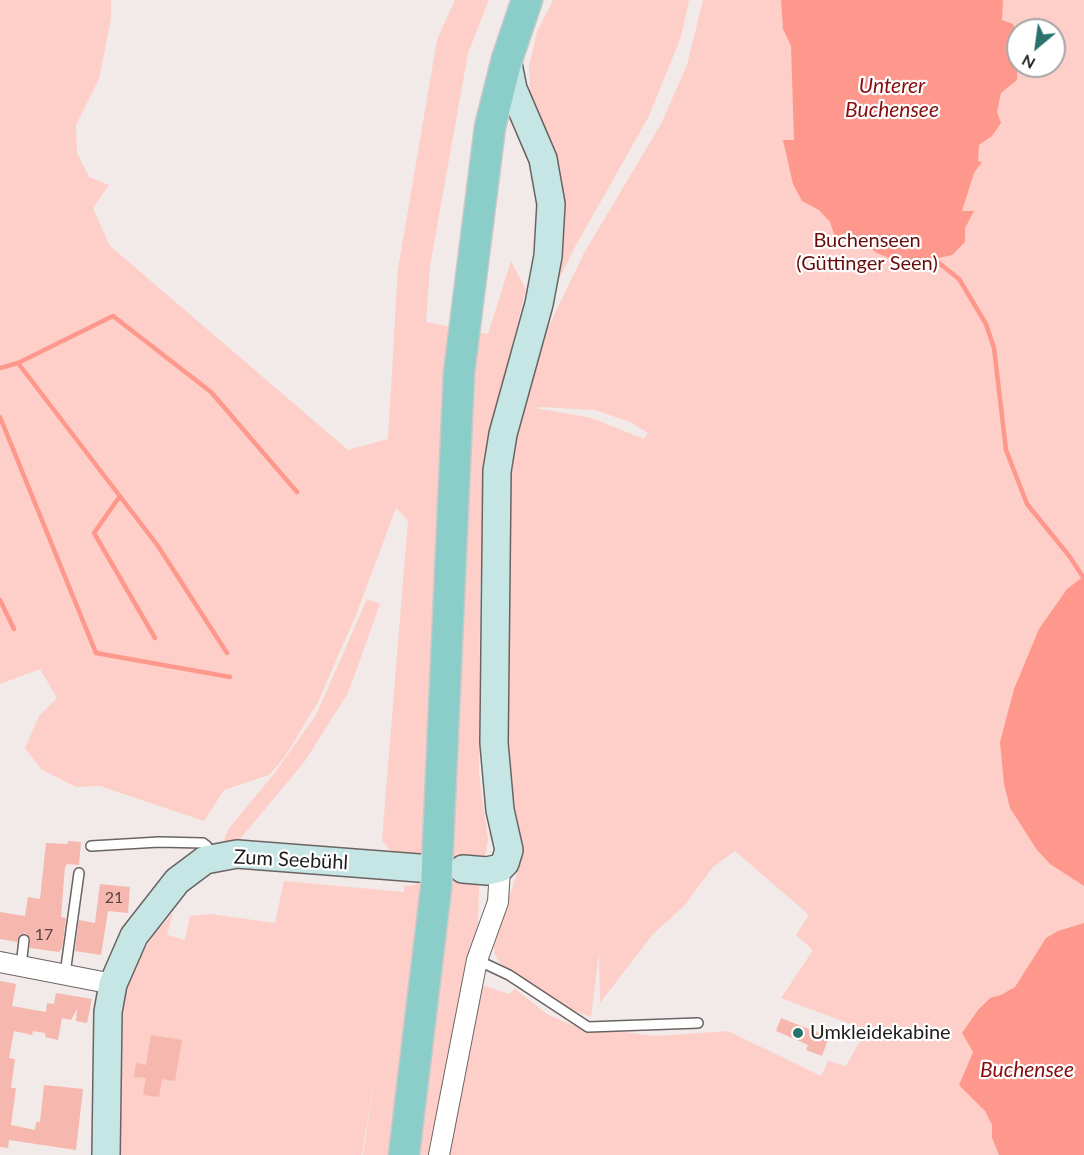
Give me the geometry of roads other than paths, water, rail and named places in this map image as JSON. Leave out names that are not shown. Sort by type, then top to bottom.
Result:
[{"type":"main road","points":[[404,1155],[436,888],[459,373],[481,182],[490,127],[507,59],[527,0]]},
{"type":"main road","points":[[463,869],[487,871],[500,868],[505,863],[509,850],[500,810],[494,743],[497,471],[506,423],[533,333],[548,256],[551,204],[543,159],[513,89],[507,59]]},
{"type":"main road","name":"Zum Seebühl","points":[[106,1155],[108,1012],[113,984],[134,936],[177,881],[205,861],[237,854],[418,868]]},
{"type":"street","points":[[440,1155],[477,960],[498,902],[500,868]]},
{"type":"street","points":[[0,962],[113,984]]},
{"type":"lane","points":[[91,846],[159,842],[203,843],[207,846],[205,861]]},
{"type":"lane","points":[[65,974],[79,873]]},
{"type":"lane","points":[[21,966],[24,940]]},
{"type":"lane","points":[[477,960],[509,975],[588,1027],[698,1023]]},
{"type":"water","name":"Unterer Buchensee","points":[[781,0],[1003,0],[1002,20],[1006,21],[1006,78],[1017,78],[1017,80],[1001,93],[997,112],[1001,123],[992,136],[979,145],[978,161],[982,162],[974,173],[962,211],[974,211],[965,228],[965,242],[952,255],[934,259],[921,268],[910,270],[895,254],[889,258],[877,253],[856,237],[845,233],[835,237],[830,222],[819,210],[802,201],[793,184],[783,140],[794,140],[791,46],[783,29]]},
{"type":"water","points":[[1084,576],[1084,886],[1050,864],[1037,850],[1010,808],[1004,784],[1000,742],[1014,689],[1039,629],[1067,589]]},
{"type":"water","name":"Buchensee","points":[[1084,923],[1084,1155],[999,1155],[992,1138],[992,1125],[985,1111],[959,1085],[973,1052],[962,1033],[978,1010],[990,998],[1015,987],[1046,938],[1058,931]]},
{"type":"waterway","points":[[934,259],[959,279],[986,324],[994,348],[1006,450],[1027,504],[1070,557],[1083,577]]},
{"type":"waterway","points":[[0,368],[18,363],[113,316],[211,392],[297,492]]},
{"type":"waterway","points":[[18,363],[158,546],[227,653]]},
{"type":"waterway","points":[[0,417],[96,653],[230,677]]},
{"type":"waterway","points":[[120,496],[94,533],[155,638]]},
{"type":"waterway","points":[[0,600],[14,629]]},
{"type":"place","name":"Umkleidekabine","points":[[798,1033]]},
{"type":"park label","name":"Buchenseen (Güttinger Seen)","points":[[867,252]]}]
